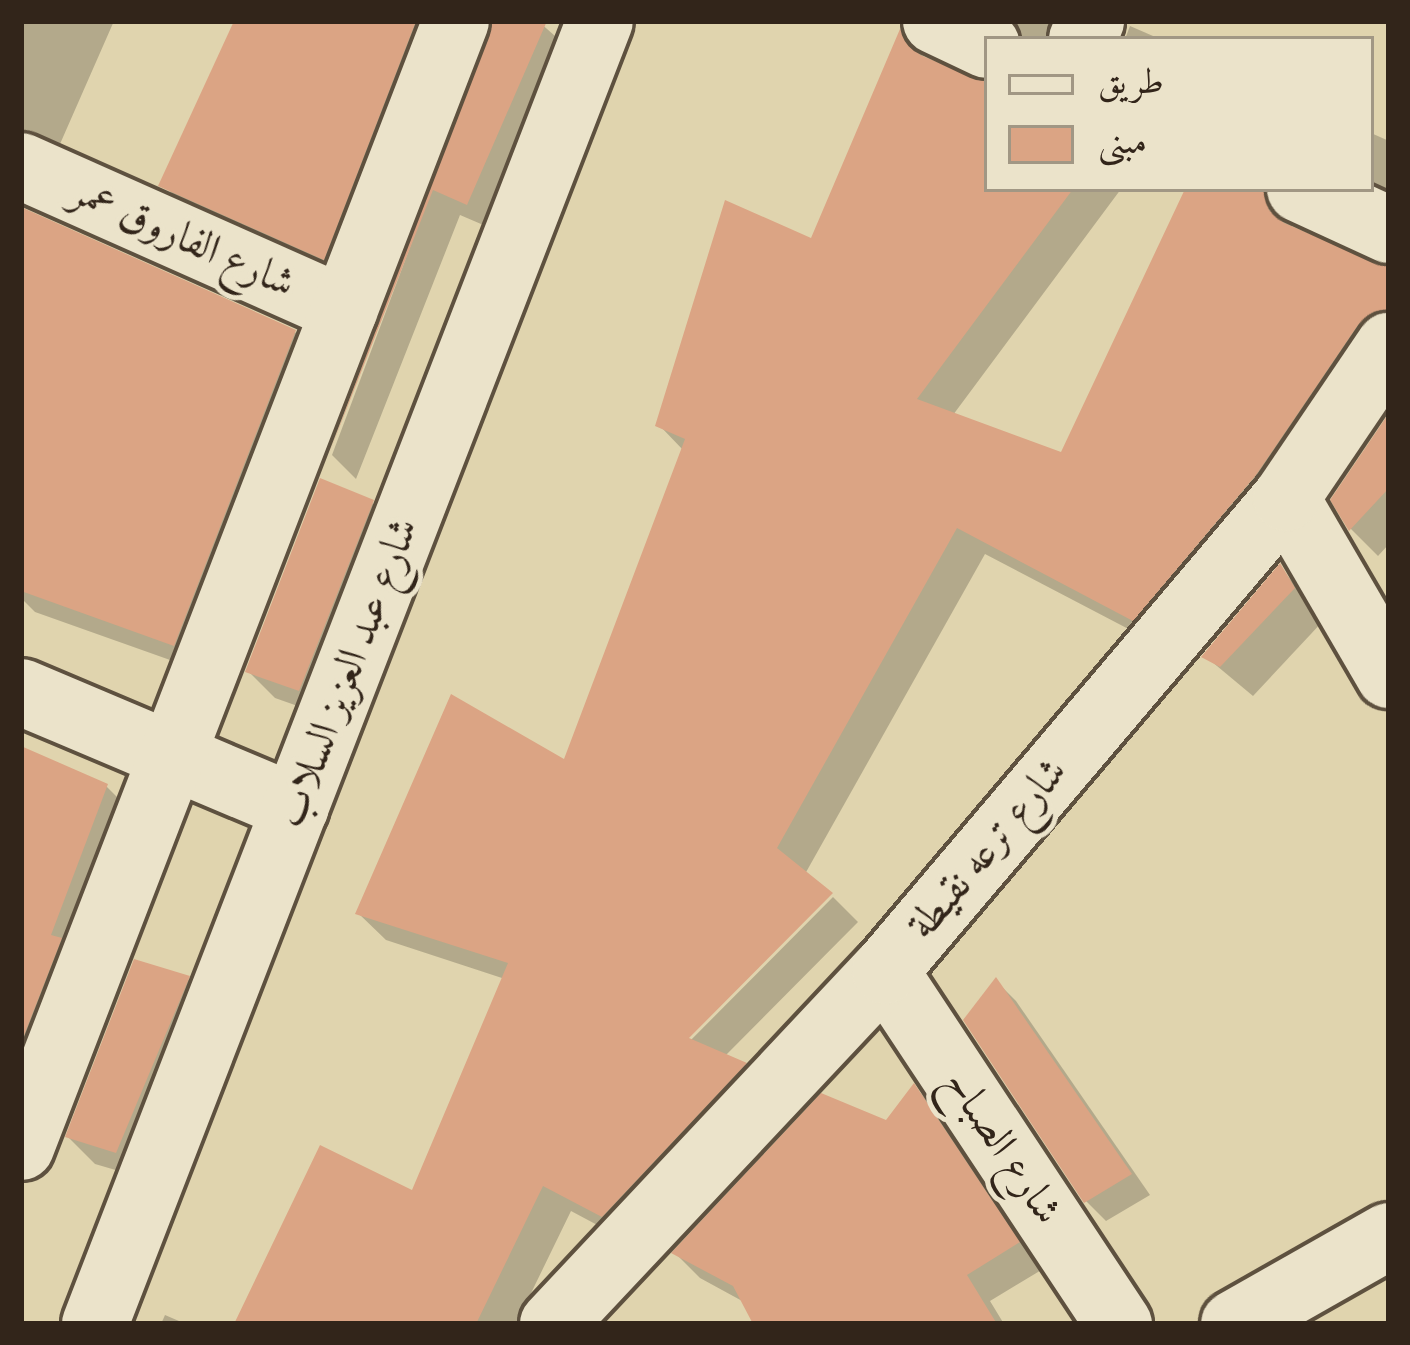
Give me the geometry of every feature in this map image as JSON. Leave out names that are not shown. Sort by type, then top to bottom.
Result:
[{"type":"street","points":[[21,1147],[456,21]]},
{"type":"street","name":"شارع عبد العزيز السلاب","points":[[95,1324],[600,21]]},
{"type":"street","points":[[936,21],[984,44]]},
{"type":"street","name":"شارع الفاروق عمر","points":[[21,166],[344,310]]},
{"type":"street","points":[[1307,192],[1389,230]]},
{"type":"street","name":"شارع ترعه نقيطة","points":[[578,1314],[885,971],[1286,498],[1389,346]]},
{"type":"street","points":[[1286,498],[1389,675]]},
{"type":"street","points":[[21,692],[295,808]]},
{"type":"street","name":"شارع الصباح","points":[[885,971],[1119,1324]]},
{"type":"street","points":[[1234,1324],[1389,1236]]},
{"type":"building","points":[[234,21],[416,21],[324,260],[158,186]]},
{"type":"building","points":[[493,21],[547,21],[467,205],[433,190],[328,456]]},
{"type":"building","points":[[900,29],[920,55],[984,81],[984,192],[1071,192],[917,399],[1061,452],[1184,192],[1264,192],[1269,210],[1284,223],[1389,267],[1389,309],[1372,313],[1358,325],[1256,475],[1133,621],[957,528],[777,848],[833,893],[689,1038],[747,1063],[602,1217],[543,1186],[476,1324],[234,1324],[320,1145],[412,1190],[508,963],[355,914],[451,694],[564,759],[685,439],[655,426],[725,200],[811,238]]},
{"type":"building","points":[[21,207],[296,330],[174,646],[21,591]]},
{"type":"building","points":[[1389,413],[1389,488],[1349,531],[1330,500]]},
{"type":"building","points":[[320,478],[374,500],[299,691],[245,672]]},
{"type":"building","points":[[1280,563],[1295,588],[1220,667],[1201,657]]},
{"type":"building","points":[[21,746],[108,784],[51,935],[62,938],[21,1043]]},
{"type":"building","points":[[134,959],[190,976],[116,1153],[65,1137]]},
{"type":"building","points":[[996,977],[1132,1174],[1084,1203],[963,1020]]},
{"type":"building","points":[[914,1083],[1020,1242],[967,1275],[997,1324],[753,1324],[733,1286],[671,1253],[821,1093],[886,1120]]}]
